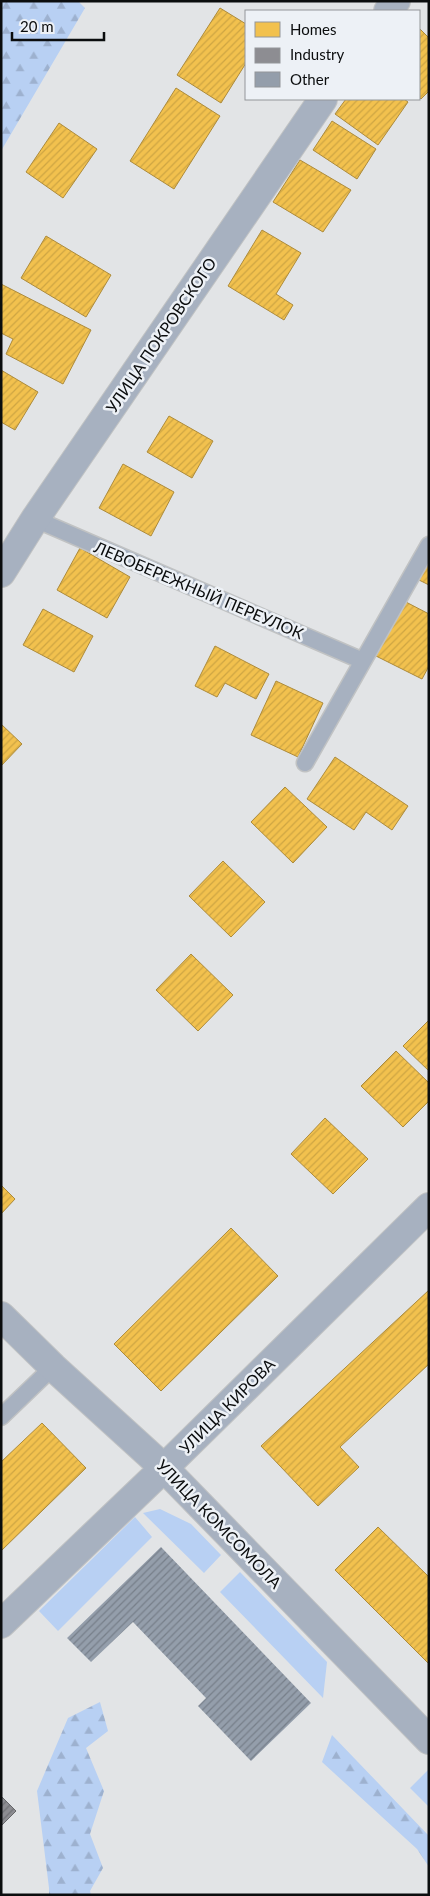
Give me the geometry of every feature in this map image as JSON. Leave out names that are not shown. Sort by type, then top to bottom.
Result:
[{"type":"street","name":"УЛИЦА ПОКРОВСКОГО","points":[[1,573],[35,519],[322,100]]},
{"type":"street","name":"УЛИЦА КИРОВА","points":[[1,1624],[164,1468],[429,1207]]},
{"type":"street","name":"УЛИЦА КОМСОМОЛА","points":[[1,1316],[53,1367],[164,1468],[429,1740]]},
{"type":"lane","name":"ЛЕВОБЕРЕЖНЫЙ ПЕРЕУЛОК","points":[[35,519],[363,661]]},
{"type":"lane","points":[[305,763],[429,545]]},
{"type":"lane","points":[[1,1417],[53,1367]]},
{"type":"green space","points":[[1,1],[78,1],[85,8],[1,151]]},
{"type":"green space","points":[[160,1509],[191,1524],[221,1555],[204,1573],[143,1513]]},
{"type":"green space","points":[[135,1517],[152,1537],[58,1631],[39,1611]]},
{"type":"green space","points":[[240,1572],[327,1662],[323,1698],[220,1592]]},
{"type":"green space","points":[[100,1702],[108,1731],[86,1748],[104,1791],[90,1834],[103,1868],[90,1891],[91,1895],[49,1895],[37,1791],[68,1718]]},
{"type":"green space","points":[[332,1735],[429,1836],[429,1867],[417,1849],[322,1762]]},
{"type":"green space","points":[[429,1769],[429,1807],[410,1788]]},
{"type":"building: Homes","points":[[220,8],[245,23],[245,65],[221,103],[177,75]]},
{"type":"building: Homes","points":[[420,29],[429,38],[429,91],[421,99]]},
{"type":"building: Homes","points":[[176,88],[220,116],[174,189],[130,161]]},
{"type":"building: Homes","points":[[345,100],[405,100],[408,102],[378,145],[335,114]]},
{"type":"building: Homes","points":[[332,121],[376,149],[357,179],[313,150]]},
{"type":"building: Homes","points":[[59,123],[97,149],[63,198],[26,172]]},
{"type":"building: Homes","points":[[300,160],[351,190],[323,232],[273,202]]},
{"type":"building: Homes","points":[[262,230],[301,253],[276,294],[293,305],[284,320],[228,286]]},
{"type":"building: Homes","points":[[46,236],[111,275],[86,317],[21,278]]},
{"type":"building: Homes","points":[[1,284],[91,330],[63,384],[6,354],[13,339],[1,333]]},
{"type":"building: Homes","points":[[1,370],[38,392],[15,430],[1,422]]},
{"type":"building: Homes","points":[[169,416],[213,441],[192,478],[147,452]]},
{"type":"building: Homes","points":[[123,464],[174,492],[151,536],[99,508]]},
{"type":"building: Homes","points":[[80,548],[130,577],[107,618],[57,590]]},
{"type":"building: Homes","points":[[429,558],[429,585],[417,579]]},
{"type":"building: Homes","points":[[404,601],[429,614],[429,666],[422,679],[376,656]]},
{"type":"building: Homes","points":[[43,609],[93,636],[74,672],[23,645]]},
{"type":"building: Homes","points":[[215,646],[269,674],[256,699],[225,683],[217,697],[195,686]]},
{"type":"building: Homes","points":[[276,681],[323,703],[298,757],[251,735]]},
{"type":"building: Homes","points":[[1,724],[22,744],[1,766]]},
{"type":"building: Homes","points":[[335,757],[408,806],[392,830],[366,812],[354,830],[307,799]]},
{"type":"building: Homes","points":[[285,787],[327,827],[293,863],[251,822]]},
{"type":"building: Homes","points":[[223,861],[265,902],[231,937],[189,896]]},
{"type":"building: Homes","points":[[191,954],[233,995],[198,1031],[156,990]]},
{"type":"building: Homes","points":[[429,1020],[429,1071],[403,1046]]},
{"type":"building: Homes","points":[[396,1051],[429,1083],[429,1101],[403,1127],[361,1086]]},
{"type":"building: Homes","points":[[325,1118],[368,1159],[333,1194],[291,1154]]},
{"type":"building: Homes","points":[[1,1185],[15,1199],[1,1214]]},
{"type":"building: Homes","points":[[231,1228],[278,1276],[161,1391],[114,1344]]},
{"type":"building: Homes","points":[[429,1290],[429,1364],[340,1447],[359,1467],[318,1506],[261,1446]]},
{"type":"building: Homes","points":[[42,1423],[86,1468],[1,1551],[1,1462]]},
{"type":"building: Homes","points":[[378,1527],[429,1577],[429,1664],[335,1570]]},
{"type":"building: Industry","points":[[1,1796],[16,1811],[1,1826]]},
{"type":"building: Other","points":[[161,1547],[311,1703],[251,1761],[198,1706],[206,1698],[133,1622],[91,1662],[67,1638]]}]
